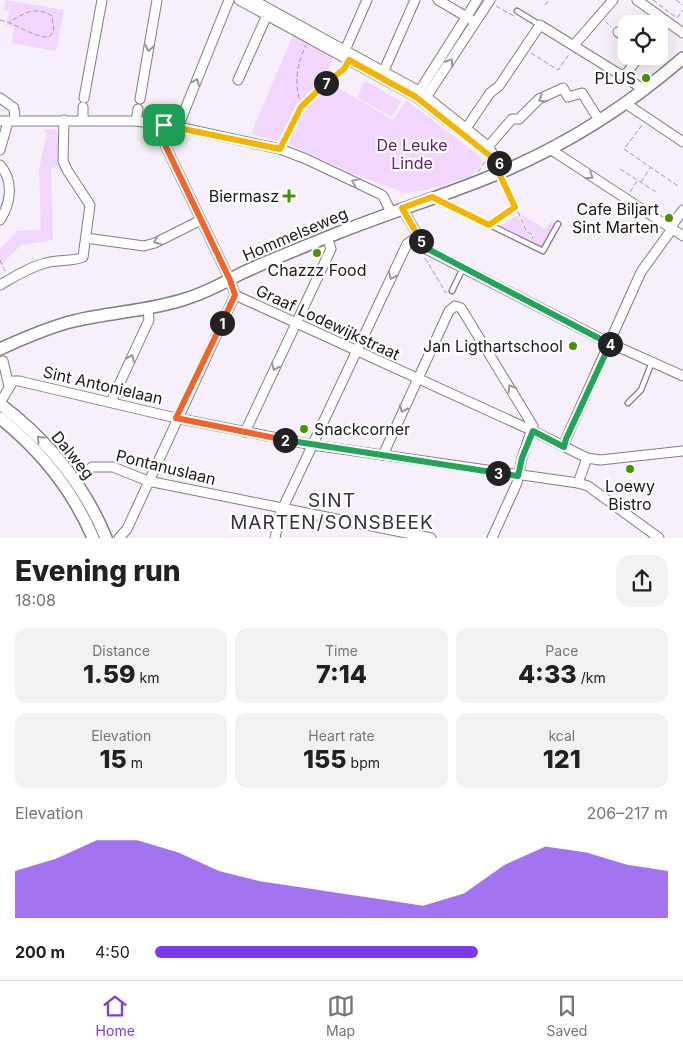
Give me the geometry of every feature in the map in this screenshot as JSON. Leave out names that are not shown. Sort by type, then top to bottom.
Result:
[{"type":"street","points":[[83,120],[84,102],[102,0]]},
{"type":"street","points":[[136,121],[157,0]]},
{"type":"street","points":[[178,128],[229,0]]},
{"type":"street","points":[[239,0],[309,38],[382,74],[421,97],[487,150],[500,168]]},
{"type":"street","points":[[253,0],[345,55]]},
{"type":"street","points":[[345,55],[367,0]]},
{"type":"street","points":[[382,74],[415,0]]},
{"type":"street","points":[[438,0],[465,17],[477,22]]},
{"type":"street","points":[[421,97],[465,17],[477,0]]},
{"type":"street","points":[[574,46],[613,0]]},
{"type":"street","points":[[636,0],[683,33]]},
{"type":"street","points":[[421,97],[477,22],[490,1]]},
{"type":"street","points":[[238,80],[267,15]]},
{"type":"street","points":[[465,131],[490,94],[499,86],[540,25],[645,90]]},
{"type":"street","name":"Hommelseweg","points":[[0,349],[45,330],[75,321],[148,309],[186,299],[327,237],[475,182],[500,168],[550,150],[645,90],[683,58]]},
{"type":"street","points":[[625,76],[633,65]]},
{"type":"street","points":[[487,150],[512,119],[524,117],[539,99],[563,88],[568,97],[582,93],[599,120]]},
{"type":"street","points":[[0,98],[14,108],[8,121],[0,150]]},
{"type":"street","points":[[625,103],[683,142]]},
{"type":"street","points":[[0,286],[44,263],[63,259],[79,260],[84,258],[90,205],[66,170],[63,160],[64,120]]},
{"type":"street","points":[[8,121],[136,121],[280,149],[306,159],[380,194],[396,210],[426,248],[612,344],[683,376]]},
{"type":"street","name":"Graaf Lodewijkstraat","points":[[164,125],[166,147],[230,280],[235,295],[533,431],[587,458]]},
{"type":"street","points":[[550,150],[683,236]]},
{"type":"street","points":[[0,165],[8,177],[9,193],[7,205],[0,220]]},
{"type":"street","points":[[564,447],[570,442],[612,344],[647,271],[648,264],[683,210]]},
{"type":"street","points":[[86,238],[144,246],[155,243],[201,220]]},
{"type":"street","points":[[275,538],[284,508],[356,351],[407,244],[418,236]]},
{"type":"street","points":[[245,432],[331,249],[327,237]]},
{"type":"street","points":[[119,538],[127,530],[176,418],[235,295]]},
{"type":"street","points":[[383,454],[449,310],[456,306],[463,310],[531,420],[533,431],[522,458],[517,483],[492,538]]},
{"type":"street","points":[[111,402],[149,320],[148,309]]},
{"type":"street","points":[[0,403],[10,386],[3,361]]},
{"type":"street","name":"Sint Antonielaan","points":[[10,386],[13,381],[19,381],[176,418],[313,445],[588,486],[659,538]]},
{"type":"street","name":"Dalweg","points":[[0,403],[35,434],[75,481],[94,511],[106,538]]},
{"type":"street","name":"Dalweg","points":[[0,418],[34,450],[60,481],[72,497],[93,538]]},
{"type":"street","points":[[578,484],[587,458],[600,460],[683,451]]},
{"type":"street","name":"Pontanuslaan","points":[[75,481],[92,467],[113,468],[148,481],[431,538]]},
{"type":"street","points":[[60,481],[75,481],[72,497]]},
{"type":"lane","points":[[517,11],[540,25]]},
{"type":"lane","points":[[489,225],[515,207],[500,168]]},
{"type":"lane","points":[[432,197],[543,251],[558,224]]},
{"type":"lane","points":[[452,291],[463,268]]},
{"type":"lane","points":[[628,403],[641,390],[652,362]]},
{"type":"path","points":[[545,5],[549,0]]},
{"type":"path","points":[[653,0],[677,18],[683,10]]},
{"type":"path","points":[[676,0],[683,5]]},
{"type":"path","points":[[490,1],[513,16],[517,11]]},
{"type":"path","points":[[0,20],[10,22],[41,37],[49,37],[54,31],[52,16],[38,10],[29,11],[10,22]]},
{"type":"path","points":[[600,15],[618,32]]},
{"type":"path","points":[[301,107],[296,84],[296,72],[309,38]]},
{"type":"path","points":[[525,49],[558,70],[574,46]]},
{"type":"path","points":[[280,149],[301,107],[320,87],[344,69],[345,55]]},
{"type":"path","points":[[647,118],[624,150],[678,186]]},
{"type":"path","points":[[475,182],[487,150]]},
{"type":"path","points":[[641,182],[650,168]]},
{"type":"path","points":[[620,169],[656,192]]},
{"type":"path","points":[[625,200],[638,180]]},
{"type":"path","points":[[515,207],[528,232],[533,235]]},
{"type":"path","points":[[424,256],[456,306]]},
{"type":"path","points":[[0,260],[4,270]]},
{"type":"green space","points":[[6,0],[64,10],[56,51],[12,43],[14,27],[6,25],[9,11],[4,9]]},
{"type":"green space","name":"De Leuke Linde","points":[[294,33],[335,55],[312,102],[332,84],[393,120],[406,100],[477,154],[482,160],[480,167],[469,177],[427,190],[405,193],[356,175],[288,144],[251,134]]},
{"type":"green space","points":[[365,81],[401,101],[392,117],[357,97]]},
{"type":"green space","points":[[55,129],[57,131],[61,166],[51,168],[53,240],[21,245],[0,266],[0,250],[17,231],[41,230],[39,169],[47,133],[44,130]]},
{"type":"green space","points":[[521,214],[545,229],[551,222],[555,224],[543,247],[531,242],[535,234],[528,231]]},
{"type":"green space","points":[[517,215],[531,237],[529,241],[500,226]]},
{"type":"place","name":"PLUS","points":[[646,78]]},
{"type":"place","name":"Biermasz","points":[[289,196]]},
{"type":"place","name":"Cafe Biljart Sint Marten","points":[[669,218]]},
{"type":"place","name":"Chazzz Food","points":[[317,253]]},
{"type":"place","name":"Jan Ligthartschool","points":[[573,346]]},
{"type":"place","name":"Snackcorner","points":[[304,429]]},
{"type":"place","name":"Loewy Bistro","points":[[630,469]]},
{"type":"district","name":"SINT MARTEN/SONSBEEK","points":[[332,511]]},
{"type":"route","points":[[349,60],[416,97],[498,162],[503,171],[499,173],[515,207],[489,225],[432,197],[402,208],[426,248],[610,344],[564,447],[533,431],[522,458],[518,476],[383,454],[313,445],[176,418],[235,295],[230,280],[166,147],[164,125],[280,149],[301,107],[320,87],[344,69],[349,60]]}]
